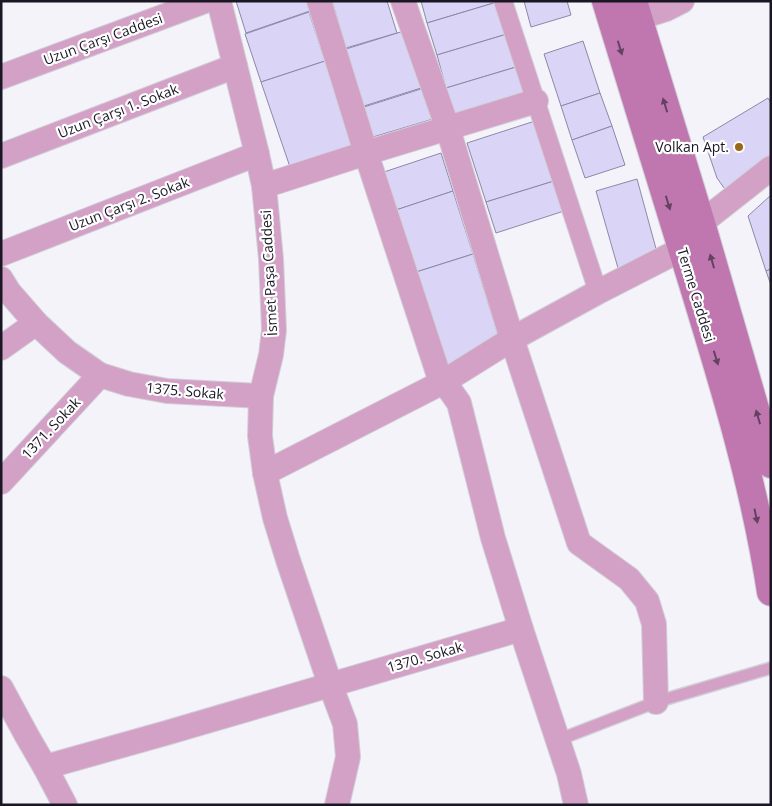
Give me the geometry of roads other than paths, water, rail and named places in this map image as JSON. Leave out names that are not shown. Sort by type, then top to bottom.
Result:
[{"type":"main road","name":"Terme Caddesi","points":[[606,1],[723,380],[738,436],[771,592]]},
{"type":"main road","name":"Terme Caddesi","points":[[636,10],[701,223],[771,464]]},
{"type":"street","name":"Uzun Çarşı Caddesi","points":[[1,77],[205,1]]},
{"type":"street","name":"İsmet Paşa Caddesi","points":[[219,1],[264,186],[271,259],[274,330],[271,355],[261,396],[260,436],[265,473],[285,552],[345,724],[348,757],[337,805]]},
{"type":"street","points":[[319,1],[366,153],[438,373],[458,403],[493,538],[520,629],[569,774],[576,805]]},
{"type":"street","points":[[403,1],[448,129],[512,339],[579,543],[629,579],[648,601],[654,624],[656,702]]},
{"type":"street","points":[[503,1],[598,292]]},
{"type":"street","points":[[636,10],[666,9],[682,1]]},
{"type":"street","name":"Uzun Çarşı 1. Sokak","points":[[1,156],[235,66]]},
{"type":"street","points":[[264,186],[536,102]]},
{"type":"street","name":"Uzun Çarşı 2. Sokak","points":[[1,254],[257,154]]},
{"type":"street","points":[[701,223],[771,168]]},
{"type":"street","points":[[265,473],[443,382],[512,339],[682,249]]},
{"type":"street","name":"1375. Sokak","points":[[1,279],[9,292],[36,323],[67,352],[100,374],[129,384],[167,391],[261,396]]},
{"type":"street","points":[[1,348],[36,323]]},
{"type":"street","name":"1371. Sokak","points":[[1,482],[100,374]]},
{"type":"street","name":"1370. Sokak","points":[[45,767],[520,629]]},
{"type":"street","points":[[1,688],[65,805]]},
{"type":"lane","points":[[558,740],[656,702],[771,668]]},
{"type":"place","name":"Volkan Apt.","points":[[739,147]]}]
